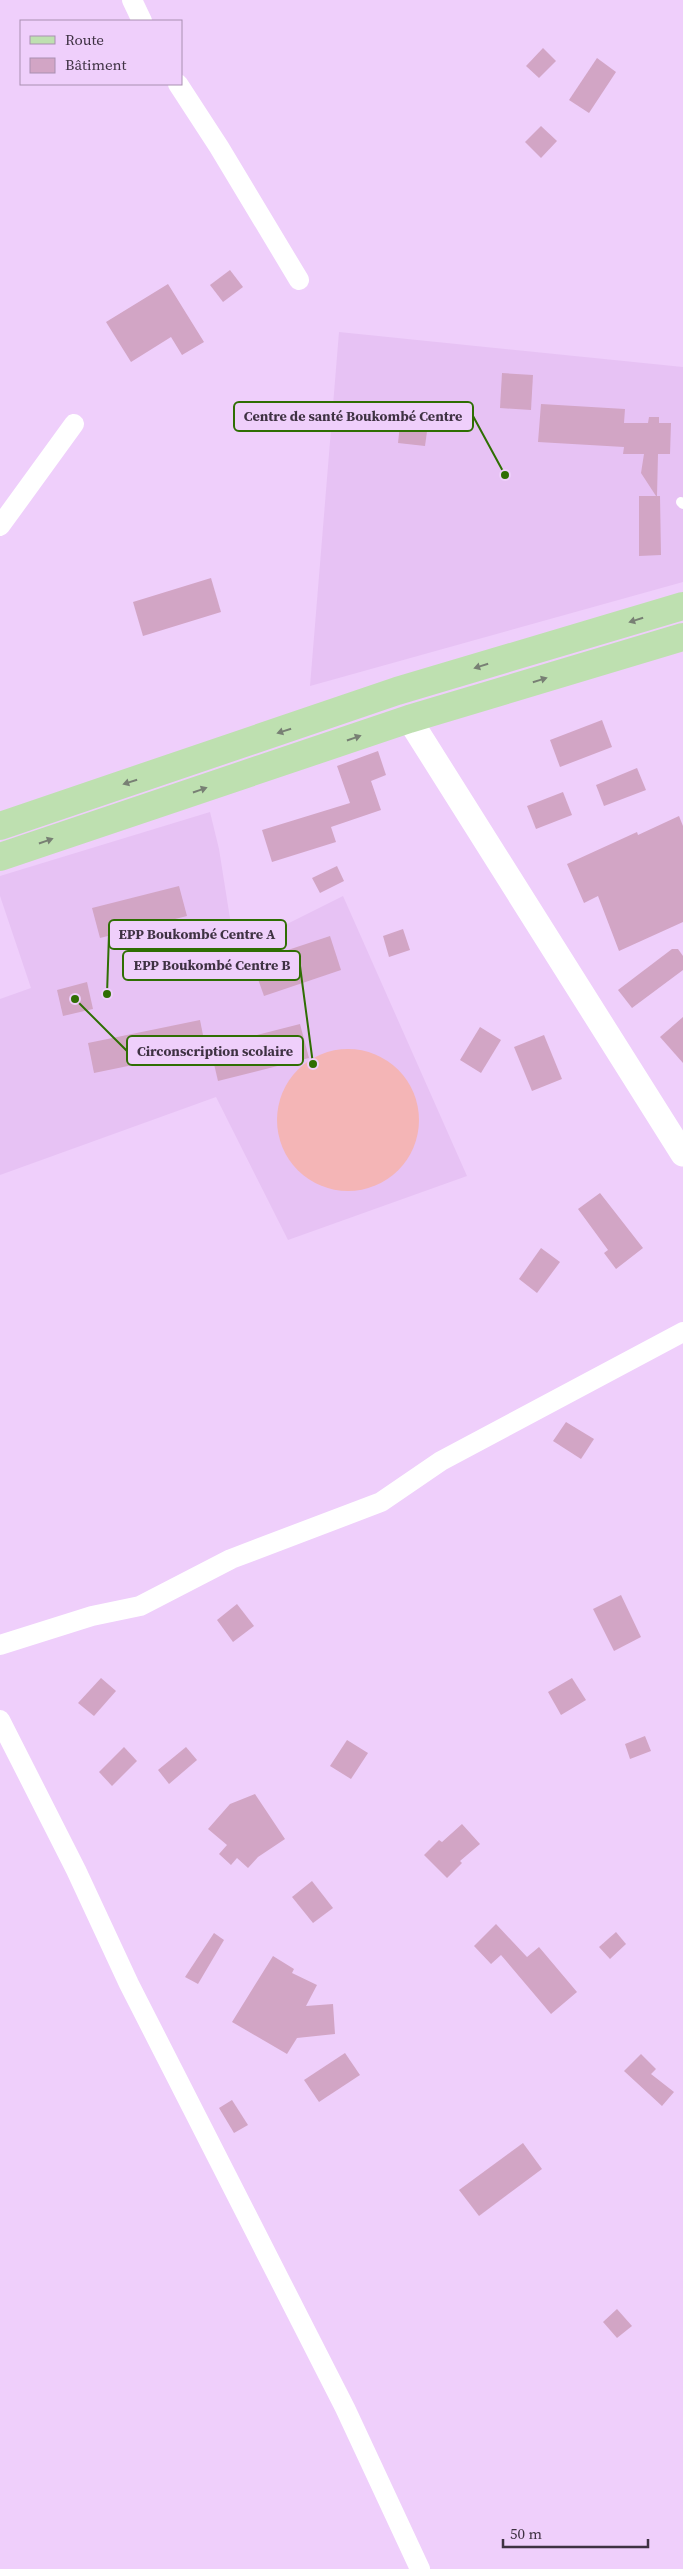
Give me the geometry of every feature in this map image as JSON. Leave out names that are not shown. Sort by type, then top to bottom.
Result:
[{"type":"main road","points":[[0,826],[396,691],[683,606]]},
{"type":"main road","points":[[0,857],[409,719],[683,637]]},
{"type":"street","points":[[132,0],[142,20]]},
{"type":"street","points":[[179,85],[219,147],[299,280]]},
{"type":"street","points":[[0,526],[74,424]]},
{"type":"street","points":[[409,719],[683,1154]]},
{"type":"street","points":[[0,1645],[92,1616],[140,1606],[231,1559],[381,1502],[441,1461],[683,1332]]},
{"type":"street","points":[[0,1720],[76,1870],[134,1992],[345,2408],[420,2569]]},
{"type":"shaded area","points":[[339,332],[683,367],[683,582],[310,686]]},
{"type":"shaded area","points":[[210,812],[219,849],[235,950],[343,896],[467,1176],[288,1240],[216,1097],[0,1175],[0,999],[31,988],[0,896],[0,876]]},
{"type":"shaded area","points":[[348,1049],[362,1050],[375,1054],[398,1070],[414,1093],[418,1106],[418,1134],[414,1147],[398,1170],[375,1186],[362,1190],[348,1191],[334,1190],[321,1186],[298,1170],[282,1147],[278,1134],[277,1120],[278,1106],[282,1093],[298,1070],[321,1054],[334,1050]]},
{"type":"building","points":[[543,48],[556,61],[539,78],[526,66]]},
{"type":"building","points":[[597,58],[616,72],[589,113],[569,100]]},
{"type":"building","points":[[541,126],[557,141],[541,158],[525,142]]},
{"type":"building","points":[[230,270],[243,287],[223,302],[210,285]]},
{"type":"building","points":[[168,284],[204,342],[182,355],[171,337],[131,362],[106,322]]},
{"type":"building","points":[[502,373],[533,375],[531,410],[500,408]]},
{"type":"building","points":[[541,404],[625,409],[624,423],[648,423],[649,417],[659,417],[659,423],[671,423],[670,454],[658,454],[657,496],[660,496],[661,555],[639,556],[639,496],[656,496],[641,473],[644,454],[623,454],[624,447],[538,442]]},
{"type":"building","points":[[402,406],[430,410],[425,446],[398,443]]},
{"type":"building","points":[[211,578],[221,612],[143,636],[133,602]]},
{"type":"building","points":[[602,720],[612,747],[560,767],[550,740]]},
{"type":"building","points":[[378,751],[386,775],[371,781],[381,810],[331,827],[336,842],[272,862],[262,830],[350,803],[337,766]]},
{"type":"building","points":[[637,768],[646,790],[604,806],[596,785]]},
{"type":"building","points":[[563,792],[572,815],[536,829],[527,806]]},
{"type":"building","points":[[679,816],[683,826],[683,922],[619,951],[598,896],[584,903],[567,864],[637,832],[638,835]]},
{"type":"building","points":[[337,866],[344,881],[320,893],[312,878]]},
{"type":"building","points":[[179,886],[187,916],[100,938],[92,908]]},
{"type":"building","points":[[403,929],[410,950],[389,957],[383,936]]},
{"type":"building","points":[[330,936],[341,970],[264,996],[252,962]]},
{"type":"building","points":[[672,949],[678,949],[683,956],[683,970],[632,1008],[618,990]]},
{"type":"building","points":[[87,982],[93,1009],[63,1016],[57,990]]},
{"type":"building","points":[[683,1017],[683,1063],[660,1037]]},
{"type":"building","points":[[200,1020],[206,1050],[94,1073],[88,1043]]},
{"type":"building","points":[[300,1024],[309,1058],[218,1081],[210,1047]]},
{"type":"building","points":[[480,1027],[501,1040],[481,1073],[460,1060]]},
{"type":"building","points":[[544,1035],[562,1079],[532,1091],[514,1047]]},
{"type":"building","points":[[600,1193],[643,1248],[616,1269],[604,1253],[608,1250],[578,1209]]},
{"type":"building","points":[[541,1248],[560,1262],[537,1293],[519,1279]]},
{"type":"building","points":[[566,1422],[594,1439],[581,1459],[553,1441]]},
{"type":"building","points":[[621,1595],[641,1637],[614,1651],[593,1609]]},
{"type":"building","points":[[237,1604],[254,1626],[233,1642],[217,1620]]},
{"type":"building","points":[[101,1678],[116,1691],[94,1716],[78,1703]]},
{"type":"building","points":[[572,1678],[586,1700],[561,1715],[548,1692]]},
{"type":"building","points":[[645,1736],[651,1751],[630,1759],[625,1744]]},
{"type":"building","points":[[347,1740],[368,1753],[351,1779],[330,1766]]},
{"type":"building","points":[[124,1747],[137,1761],[112,1786],[99,1772]]},
{"type":"building","points":[[186,1747],[197,1760],[169,1784],[158,1770]]},
{"type":"building","points":[[255,1794],[285,1839],[258,1857],[248,1868],[237,1858],[231,1865],[219,1854],[227,1845],[208,1829],[230,1804]]},
{"type":"building","points":[[462,1824],[480,1844],[460,1861],[462,1863],[447,1878],[424,1855],[439,1840],[442,1842]]},
{"type":"building","points":[[312,1881],[333,1908],[313,1923],[292,1897]]},
{"type":"building","points":[[496,1924],[527,1957],[539,1947],[577,1992],[551,2014],[501,1955],[491,1964],[474,1946]]},
{"type":"building","points":[[616,1932],[626,1944],[610,1959],[599,1947]]},
{"type":"building","points":[[214,1933],[224,1940],[198,1984],[185,1977]]},
{"type":"building","points":[[273,1956],[294,1969],[292,1973],[317,1985],[306,2006],[333,2004],[335,2034],[297,2038],[287,2054],[232,2022]]},
{"type":"building","points":[[345,2053],[360,2075],[319,2102],[304,2080]]},
{"type":"building","points":[[641,2054],[656,2069],[651,2074],[674,2092],[662,2106],[624,2071]]},
{"type":"building","points":[[232,2100],[248,2125],[234,2133],[219,2108]]},
{"type":"building","points":[[523,2143],[542,2169],[479,2216],[459,2190]]},
{"type":"building","points":[[617,2309],[632,2326],[617,2338],[603,2322]]},
{"type":"place","name":"Centre de santé Boukombé Centre","points":[[505,475]]},
{"type":"place","name":"EPP Boukombé Centre A","points":[[107,994]]},
{"type":"place","name":"Circonscription scolaire","points":[[75,999]]},
{"type":"place","name":"EPP Boukombé Centre B","points":[[313,1064]]}]
